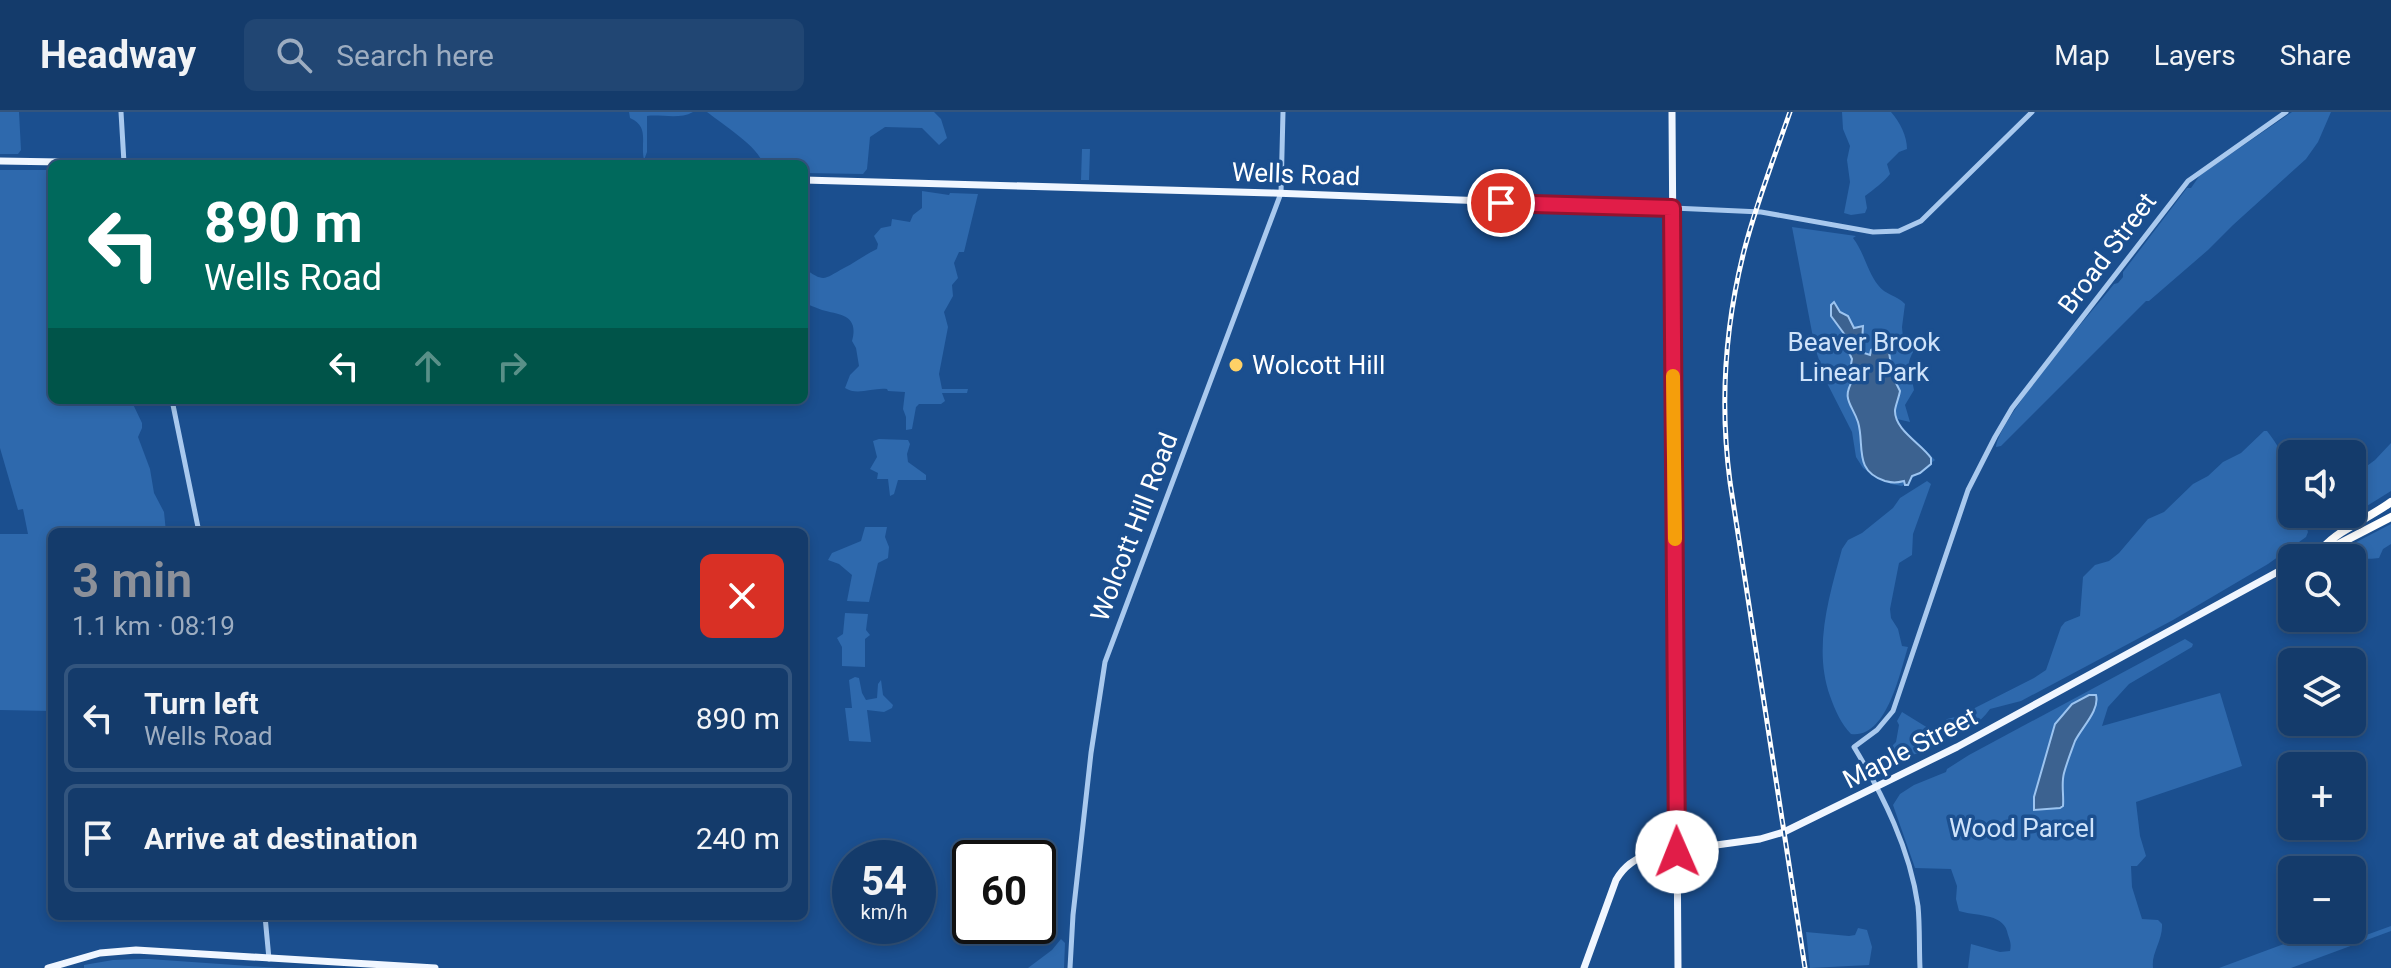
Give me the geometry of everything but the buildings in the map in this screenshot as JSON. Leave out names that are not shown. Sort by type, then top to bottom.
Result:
[{"type":"highway","points":[[2326,544],[2391,502]]},
{"type":"highway","points":[[2339,544],[2391,517]]},
{"type":"main road","points":[[1672,112],[1678,968]]},
{"type":"main road","points":[[0,161],[48,162]]},
{"type":"main road","name":"Wells Road","points":[[808,180],[1672,208]]},
{"type":"main road","name":"Maple Street","points":[[1584,968],[1621,872],[1642,857],[1774,836],[1957,747],[2278,572]]},
{"type":"main road","points":[[48,968],[86,956],[121,950],[435,968]]},
{"type":"street","points":[[121,112],[124,160]]},
{"type":"street","name":"Wolcott Hill Road","points":[[1070,968],[1089,771],[1105,662],[1281,193],[1283,112]]},
{"type":"street","name":"Wells Road","points":[[1672,208],[1756,211],[1873,232],[1890,233],[1907,229],[1927,215],[2032,112]]},
{"type":"street","name":"Broad Street","points":[[1878,788],[1854,747],[1877,730],[1898,701],[1964,500],[2012,408],[2188,181],[2286,112]]},
{"type":"street","points":[[173,404],[198,528]]},
{"type":"street","points":[[1878,788],[1891,816],[1915,890],[1920,968]]},
{"type":"street","points":[[265,920],[269,959]]},
{"type":"green space","points":[[0,112],[19,112],[21,150],[18,154],[0,154]]},
{"type":"green space","points":[[629,112],[693,112],[676,116],[647,116],[647,152],[644,160],[642,130],[630,118]]},
{"type":"green space","points":[[707,112],[934,112],[941,119],[947,138],[939,145],[922,128],[885,127],[870,137],[867,169],[863,174],[808,173],[808,160],[761,160],[747,143]]},
{"type":"green space","points":[[1842,112],[1891,112],[1906,139],[1907,149],[1887,164],[1890,174],[1865,196],[1865,213],[1844,213],[1850,182],[1847,160],[1850,146],[1843,129]]},
{"type":"green space","points":[[2292,112],[2331,112],[2318,142],[2306,159],[2208,250],[2146,301],[2001,446],[1996,447],[2001,433],[2028,391],[2114,284],[2123,277],[2123,272],[2187,188],[2191,188],[2200,175]]},
{"type":"green space","points":[[1082,149],[1090,149],[1089,180],[1081,180]]},
{"type":"green space","points":[[0,170],[48,170],[48,404],[133,404],[142,423],[138,437],[150,469],[154,493],[164,512],[166,528],[48,528],[48,711],[0,710],[0,534],[28,534],[23,509],[18,510],[0,448]]},
{"type":"green space","points":[[922,191],[949,195],[978,194],[964,252],[959,252],[954,263],[958,278],[952,285],[953,296],[944,312],[948,327],[939,374],[942,389],[968,389],[967,393],[942,393],[945,401],[941,404],[919,404],[912,429],[906,430],[903,409],[905,392],[845,388],[850,375],[859,366],[852,341],[853,326],[842,315],[808,305],[808,271],[821,278],[833,274],[877,249],[874,236],[881,228],[891,226],[892,219],[910,222],[922,208]]},
{"type":"green space","name":"Beaver Brook Linear Park","points":[[1792,227],[1856,236],[1853,238],[1878,285],[1905,304],[1903,338],[1917,345],[1909,363],[1914,390],[1905,405],[1910,422],[1897,419],[1896,422],[1935,460],[1902,486],[1872,474],[1863,468],[1856,457],[1852,432],[1827,383],[1815,348]]},
{"type":"green space","points":[[2267,431],[2278,449],[2278,528],[2307,528],[2306,537],[2296,544],[2278,544],[2278,557],[2173,620],[2021,701],[1990,709],[1966,730],[1933,746],[1926,744],[1920,754],[1894,759],[1889,749],[1896,742],[1897,721],[1902,712],[1939,731],[1947,719],[1959,716],[2046,670],[2061,627],[2080,616],[2083,577],[2095,565],[2109,561],[2119,553],[2148,519],[2164,512],[2193,484],[2241,453]]},
{"type":"green space","points":[[908,440],[908,462],[926,475],[926,480],[898,480],[894,494],[890,496],[888,479],[877,479],[878,473],[870,469],[877,457],[873,441]]},
{"type":"green space","points":[[2391,443],[2391,491],[2366,507],[2366,467]]},
{"type":"green space","points":[[1927,481],[1931,484],[1913,534],[1912,555],[1899,563],[1890,609],[1902,646],[1908,647],[1901,672],[1883,715],[1863,733],[1851,734],[1832,701],[1823,660],[1825,622],[1842,549],[1848,540],[1862,533],[1893,508],[1900,498]]},
{"type":"green space","points":[[2391,524],[2391,544],[2383,549],[2379,558],[2366,559],[2366,544],[2352,544]]},
{"type":"green space","points":[[865,527],[887,527],[888,558],[878,563],[869,602],[847,601],[852,575],[839,564],[828,560],[832,553],[861,541]]},
{"type":"green space","points":[[845,613],[868,614],[866,630],[870,635],[865,639],[865,667],[842,666],[842,647],[837,638],[843,634]]},
{"type":"green space","name":"Wood Parcel","points":[[2185,639],[2193,644],[2192,647],[2129,684],[2108,707],[2102,726],[2220,693],[2242,766],[2136,802],[2146,856],[2137,866],[2131,866],[2132,887],[2142,919],[2158,920],[2162,924],[2153,968],[1968,968],[1971,944],[2000,952],[2010,951],[2007,931],[1994,918],[1959,911],[1957,886],[1951,869],[1915,868],[1893,805],[1900,794],[1946,772],[1969,755]]},
{"type":"green space","points":[[859,678],[866,700],[877,698],[881,680],[883,695],[893,705],[884,712],[867,710],[871,742],[849,741],[845,708],[852,708],[849,680]]},
{"type":"green space","points":[[2391,926],[2391,931],[2366,940],[2366,935]]},
{"type":"green space","points":[[1858,928],[1867,930],[1872,947],[1869,965],[1810,968],[1806,932],[1849,936],[1855,935]]},
{"type":"green space","points":[[1061,939],[1065,943],[1064,968],[1028,968],[1052,950]]},
{"type":"green space","points":[[2284,944],[2356,944],[2291,968],[2219,968]]},
{"type":"green space","points":[[113,960],[279,968],[84,968],[84,965]]},
{"type":"shaded area","points":[[1834,302],[1840,312],[1848,316],[1854,328],[1863,326],[1864,353],[1870,355],[1871,350],[1878,348],[1889,352],[1893,377],[1900,391],[1896,417],[1931,458],[1931,464],[1912,476],[1908,485],[1904,481],[1890,482],[1875,477],[1864,464],[1858,422],[1848,397],[1853,380],[1850,370],[1852,359],[1845,344],[1845,335],[1831,316]]},
{"type":"shaded area","points":[[2089,695],[2096,695],[2097,701],[2066,765],[2063,806],[2034,810],[2034,797],[2055,724],[2072,704]]},
{"type":"railway","points":[[1790,112],[1754,216],[1738,279],[1726,366],[1725,424],[1730,482],[1805,968]]},
{"type":"slow traffic","points":[[1673,376],[1675,539]]},
{"type":"place","name":"Wolcott Hill","points":[[1236,365]]},
{"type":"route","points":[[1501,203],[1672,208],[1677,852]]}]
